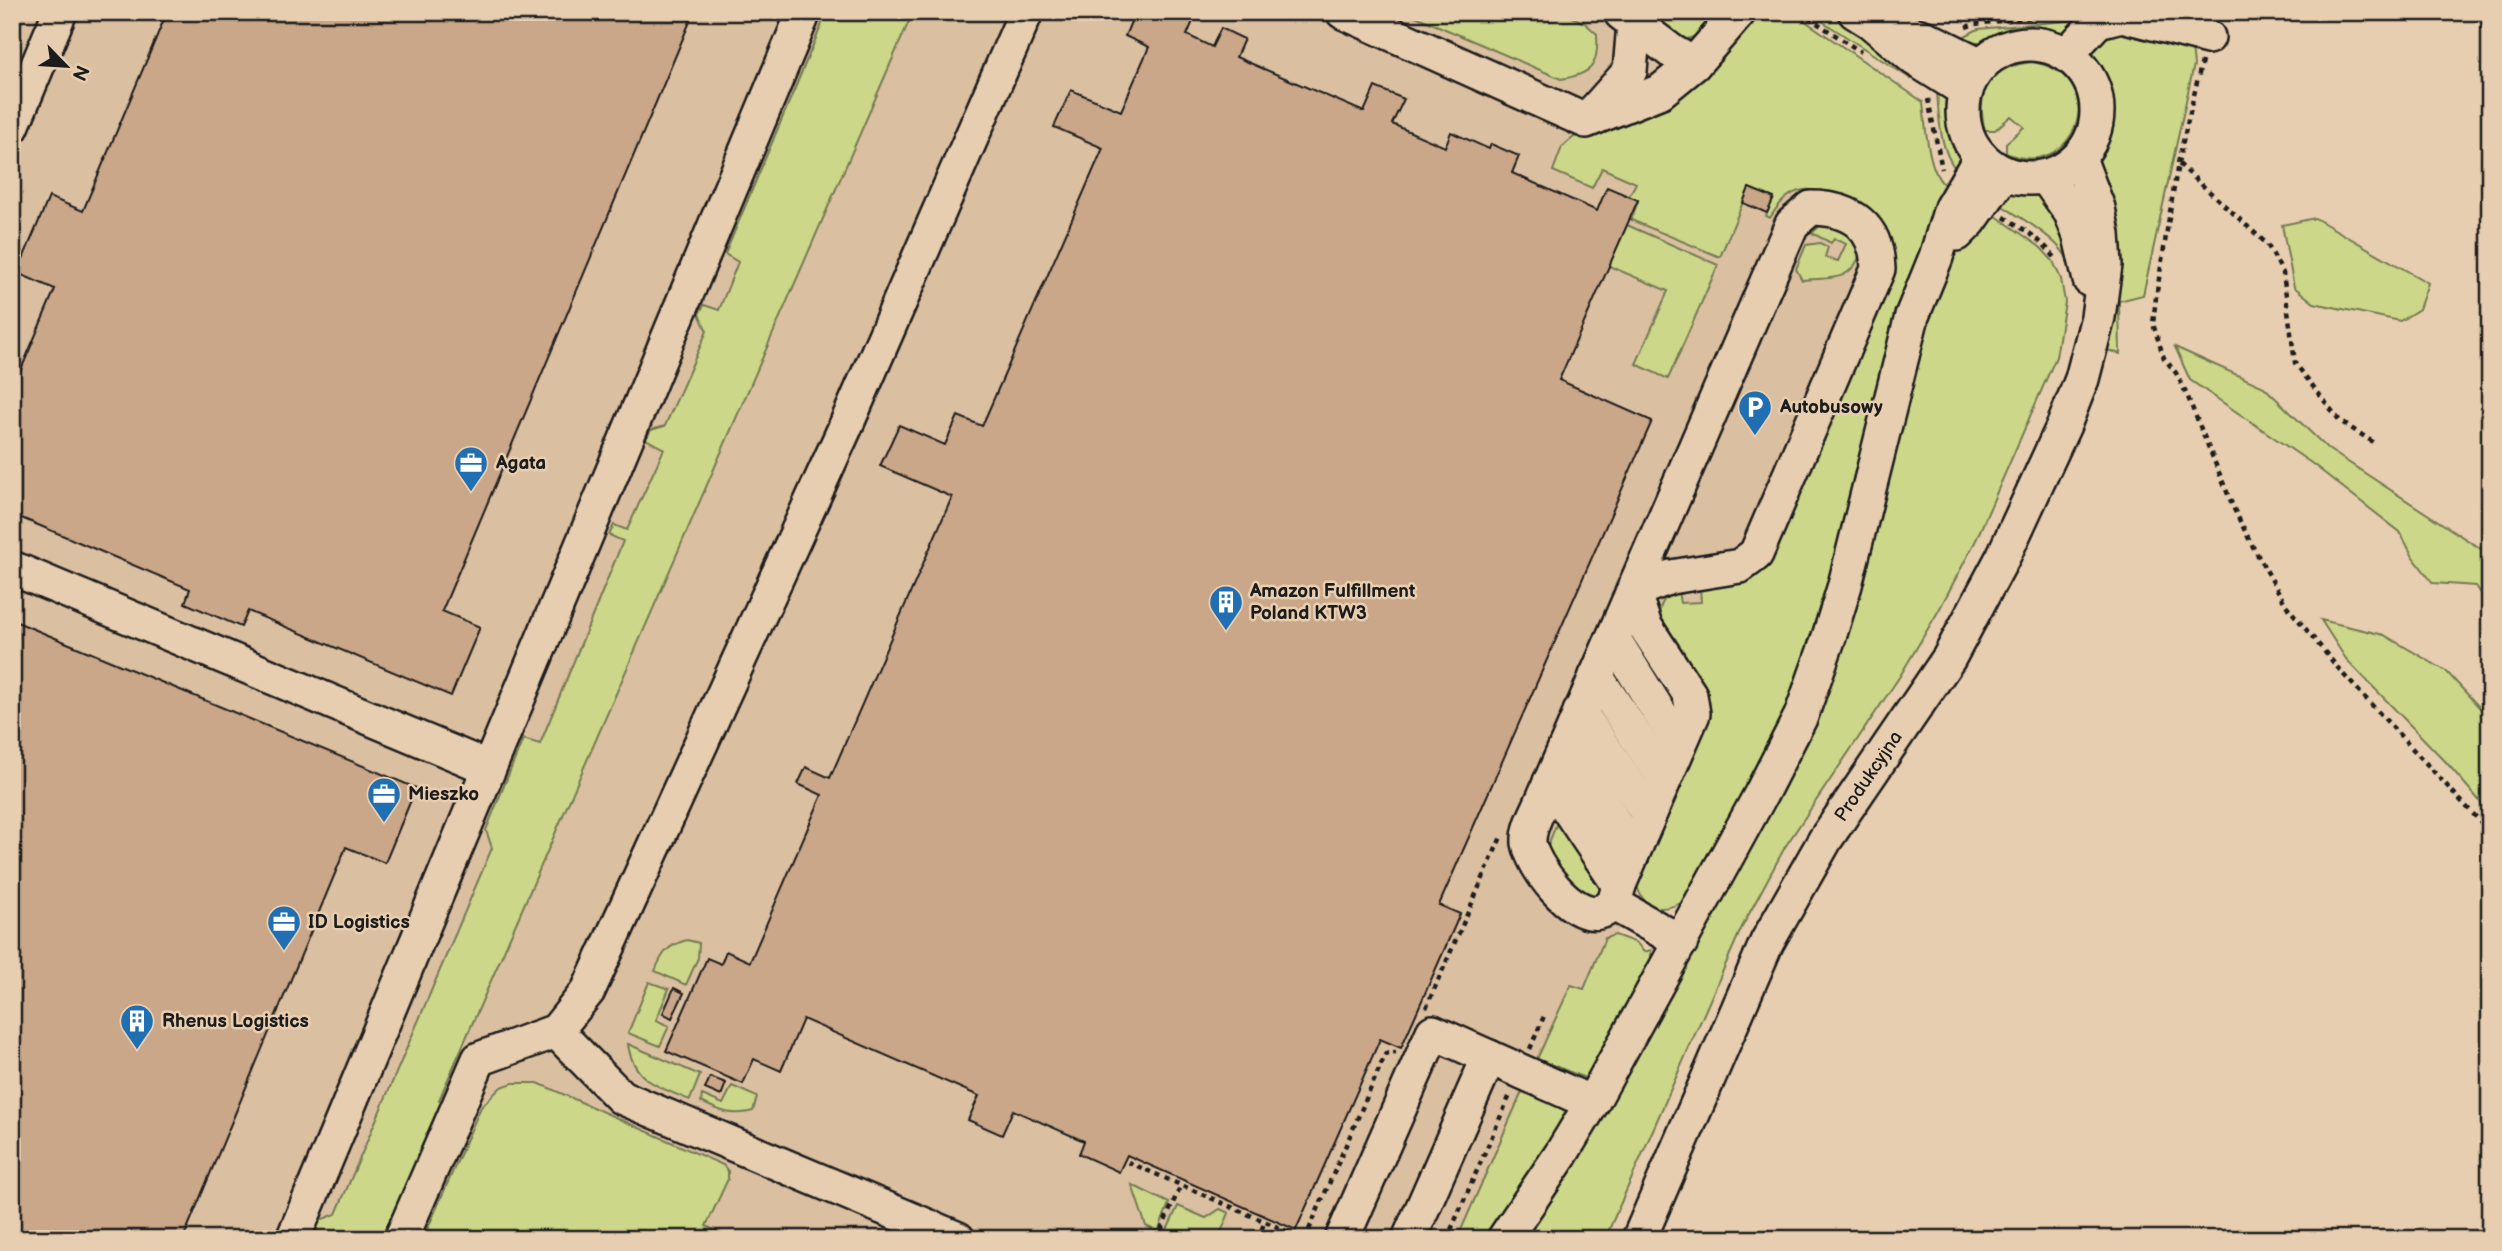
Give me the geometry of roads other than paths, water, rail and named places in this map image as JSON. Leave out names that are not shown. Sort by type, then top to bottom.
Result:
[{"type":"street","points":[[12,127],[60,12]]},
{"type":"street","points":[[293,1239],[804,12]]},
{"type":"street","points":[[401,1239],[478,1059],[556,1031],[588,991],[845,430],[1026,12]]},
{"type":"street","points":[[1343,12],[1586,121],[1661,91],[1693,64],[1740,12]]},
{"type":"street","points":[[2067,54],[2098,21],[2122,15],[2208,37]]},
{"type":"street","points":[[1863,17],[1926,38],[1939,59],[1973,78]]},
{"type":"street","points":[[1586,121],[1630,71],[1627,18]]},
{"type":"street","points":[[1627,18],[1693,64]]},
{"type":"street","points":[[2024,44],[2046,46],[2067,54],[2084,70],[2095,89],[2098,112],[2094,134],[2080,158],[2066,169],[2046,177],[2029,179],[1993,165],[1972,144],[1964,123],[1973,78],[2002,50],[2024,44]]},
{"type":"street","name":"Produkcyjna","points":[[1639,1239],[1767,942],[1825,840],[1949,658],[2003,557],[2064,425],[2082,379],[2098,317],[2105,265],[2098,208],[2080,158]]},
{"type":"street","points":[[1504,1239],[1592,1103],[1801,716],[1845,585],[1903,346],[1923,285],[1936,257],[1951,208],[1993,165]]},
{"type":"street","name":"Produkcyjna","points":[[2046,177],[2071,213],[2080,236],[2098,317]]},
{"type":"street","points":[[1811,208],[1828,208],[1847,213],[1868,231],[1878,250],[1878,269],[1755,554],[1740,566],[1671,577],[1633,591],[1645,626],[1690,695],[1693,714],[1616,895],[1598,912],[1580,909],[1561,897],[1539,865],[1530,843],[1531,826],[1792,224],[1811,208]]},
{"type":"street","points":[[12,568],[489,768]]},
{"type":"street","points":[[1613,638],[1679,744]]},
{"type":"street","points":[[1596,676],[1664,779]]},
{"type":"street","points":[[1580,712],[1649,815]]},
{"type":"street","points":[[1566,746],[1633,852]]},
{"type":"street","points":[[1545,794],[1616,895],[1681,942]]},
{"type":"street","points":[[556,1031],[621,1097],[958,1239]]},
{"type":"street","points":[[1342,1239],[1433,1032],[1592,1103]]},
{"type":"street","points":[[1409,1239],[1489,1057]]},
{"type":"place","name":"Autobusowy","points":[[1755,437]]},
{"type":"place","name":"Agata","points":[[471,493]]},
{"type":"place","name":"Amazon Fulfillment Poland KTW3","points":[[1226,632]]},
{"type":"place","name":"Mieszko","points":[[384,824]]},
{"type":"place","name":"ID Logistics","points":[[284,952]]},
{"type":"place","name":"Rhenus Logistics","points":[[137,1051]]}]
